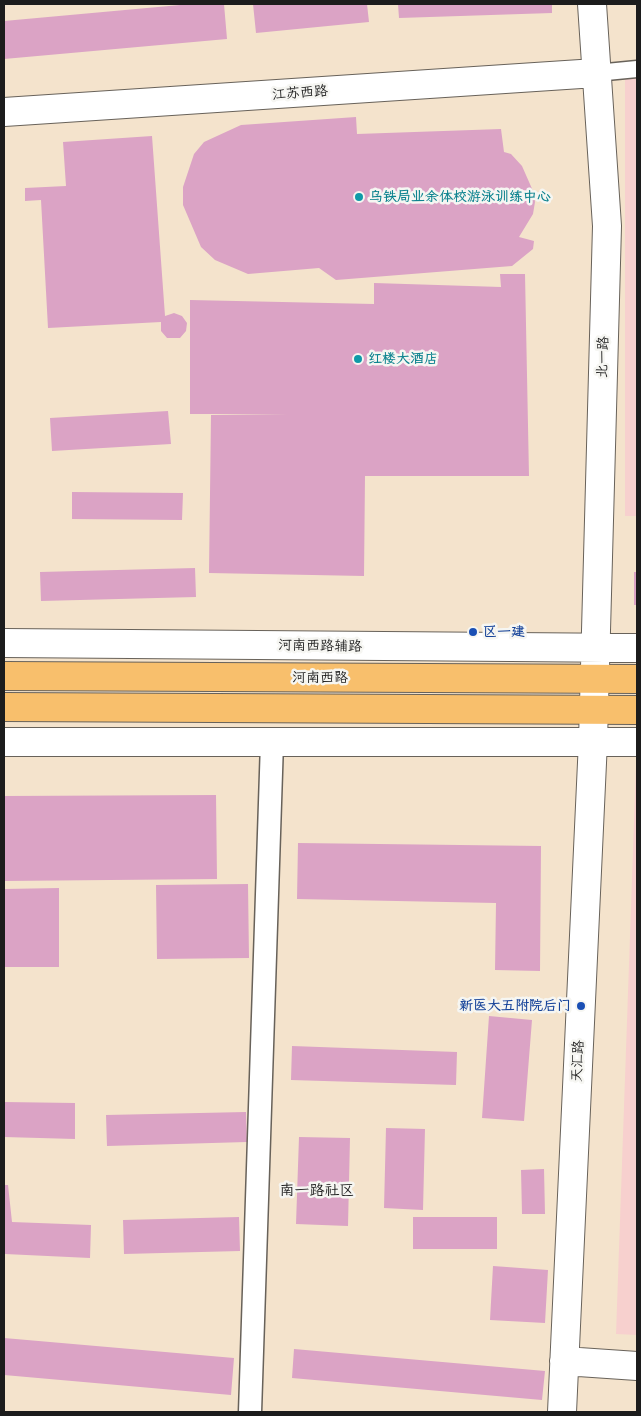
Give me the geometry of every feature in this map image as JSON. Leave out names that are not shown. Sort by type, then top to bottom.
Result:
[{"type":"main road","name":"河南西路","points":[[4,676],[637,679]]},
{"type":"main road","points":[[4,707],[637,710]]},
{"type":"street","name":"北一路","points":[[592,4],[607,226],[594,648],[594,710]]},
{"type":"street","points":[[596,73],[637,69]]},
{"type":"street","name":"江苏西路","points":[[4,112],[596,73]]},
{"type":"street","name":"河南西路辅路","points":[[4,643],[637,648]]},
{"type":"street","name":"天汇路","points":[[562,1412],[594,710]]},
{"type":"street","points":[[4,742],[637,742]]},
{"type":"street","points":[[250,1412],[272,742]]},
{"type":"street","points":[[564,1361],[637,1366]]},
{"type":"shaded area","points":[[637,69],[637,516],[625,516],[625,70]]},
{"type":"shaded area","points":[[637,765],[637,1335],[616,1334]]},
{"type":"building","points":[[191,4],[224,4],[227,39],[4,59],[4,21]]},
{"type":"building","points":[[253,4],[367,4],[369,22],[256,33]]},
{"type":"building","points":[[398,4],[552,4],[552,13],[399,18]]},
{"type":"building","name":"乌铁局业余体校游泳训练中心","points":[[356,117],[357,134],[501,129],[504,152],[511,154],[522,166],[533,191],[535,202],[533,214],[519,237],[534,241],[533,249],[512,266],[336,280],[319,268],[248,274],[215,260],[201,247],[183,205],[183,187],[194,154],[204,142],[241,125]]},
{"type":"building","points":[[152,136],[165,316],[174,313],[182,316],[187,323],[186,331],[180,338],[167,338],[161,331],[161,322],[48,328],[41,200],[25,201],[25,188],[66,186],[63,142]]},
{"type":"building","points":[[500,274],[525,274],[529,476],[365,476],[364,576],[209,573],[211,415],[288,414],[190,414],[190,300],[374,304],[374,283],[501,287]]},
{"type":"building","points":[[168,411],[171,444],[52,451],[50,418]]},
{"type":"building","points":[[72,492],[183,493],[182,520],[72,519]]},
{"type":"building","points":[[195,568],[196,597],[41,601],[40,572]]},
{"type":"building","points":[[634,572],[637,572],[637,605],[634,605]]},
{"type":"building","points":[[216,795],[217,879],[4,881],[4,796]]},
{"type":"building","points":[[298,843],[541,846],[540,971],[495,970],[496,903],[297,899]]},
{"type":"building","points":[[248,884],[249,958],[157,959],[156,885]]},
{"type":"building","points":[[59,888],[59,967],[4,967],[4,889]]},
{"type":"building","points":[[489,1016],[532,1020],[524,1121],[482,1118]]},
{"type":"building","points":[[292,1046],[457,1052],[456,1085],[291,1080]]},
{"type":"building","points":[[4,1102],[75,1103],[75,1139],[4,1137]]},
{"type":"building","points":[[246,1112],[247,1142],[107,1146],[106,1115]]},
{"type":"building","points":[[386,1128],[425,1129],[423,1210],[384,1208]]},
{"type":"building","points":[[299,1137],[350,1138],[348,1226],[296,1224]]},
{"type":"building","points":[[544,1169],[545,1214],[522,1214],[521,1170]]},
{"type":"building","points":[[4,1185],[8,1185],[12,1222],[91,1225],[90,1258],[5,1254]]},
{"type":"building","points":[[239,1217],[240,1251],[124,1254],[123,1220]]},
{"type":"building","points":[[413,1217],[497,1217],[497,1249],[413,1249]]},
{"type":"building","points":[[493,1266],[548,1270],[545,1323],[490,1320]]},
{"type":"building","points":[[4,1338],[234,1358],[231,1395],[4,1375]]},
{"type":"building","points":[[294,1349],[545,1371],[542,1400],[292,1378]]},
{"type":"place","name":"乌铁局业余体校游泳训练中心","points":[[359,197]]},
{"type":"place","name":"红楼大酒店","points":[[358,359]]},
{"type":"place","name":"区一建","points":[[473,632]]},
{"type":"place","name":"新医大五附院后门","points":[[581,1006]]},
{"type":"district","name":"南一路社区","points":[[317,1191]]}]
